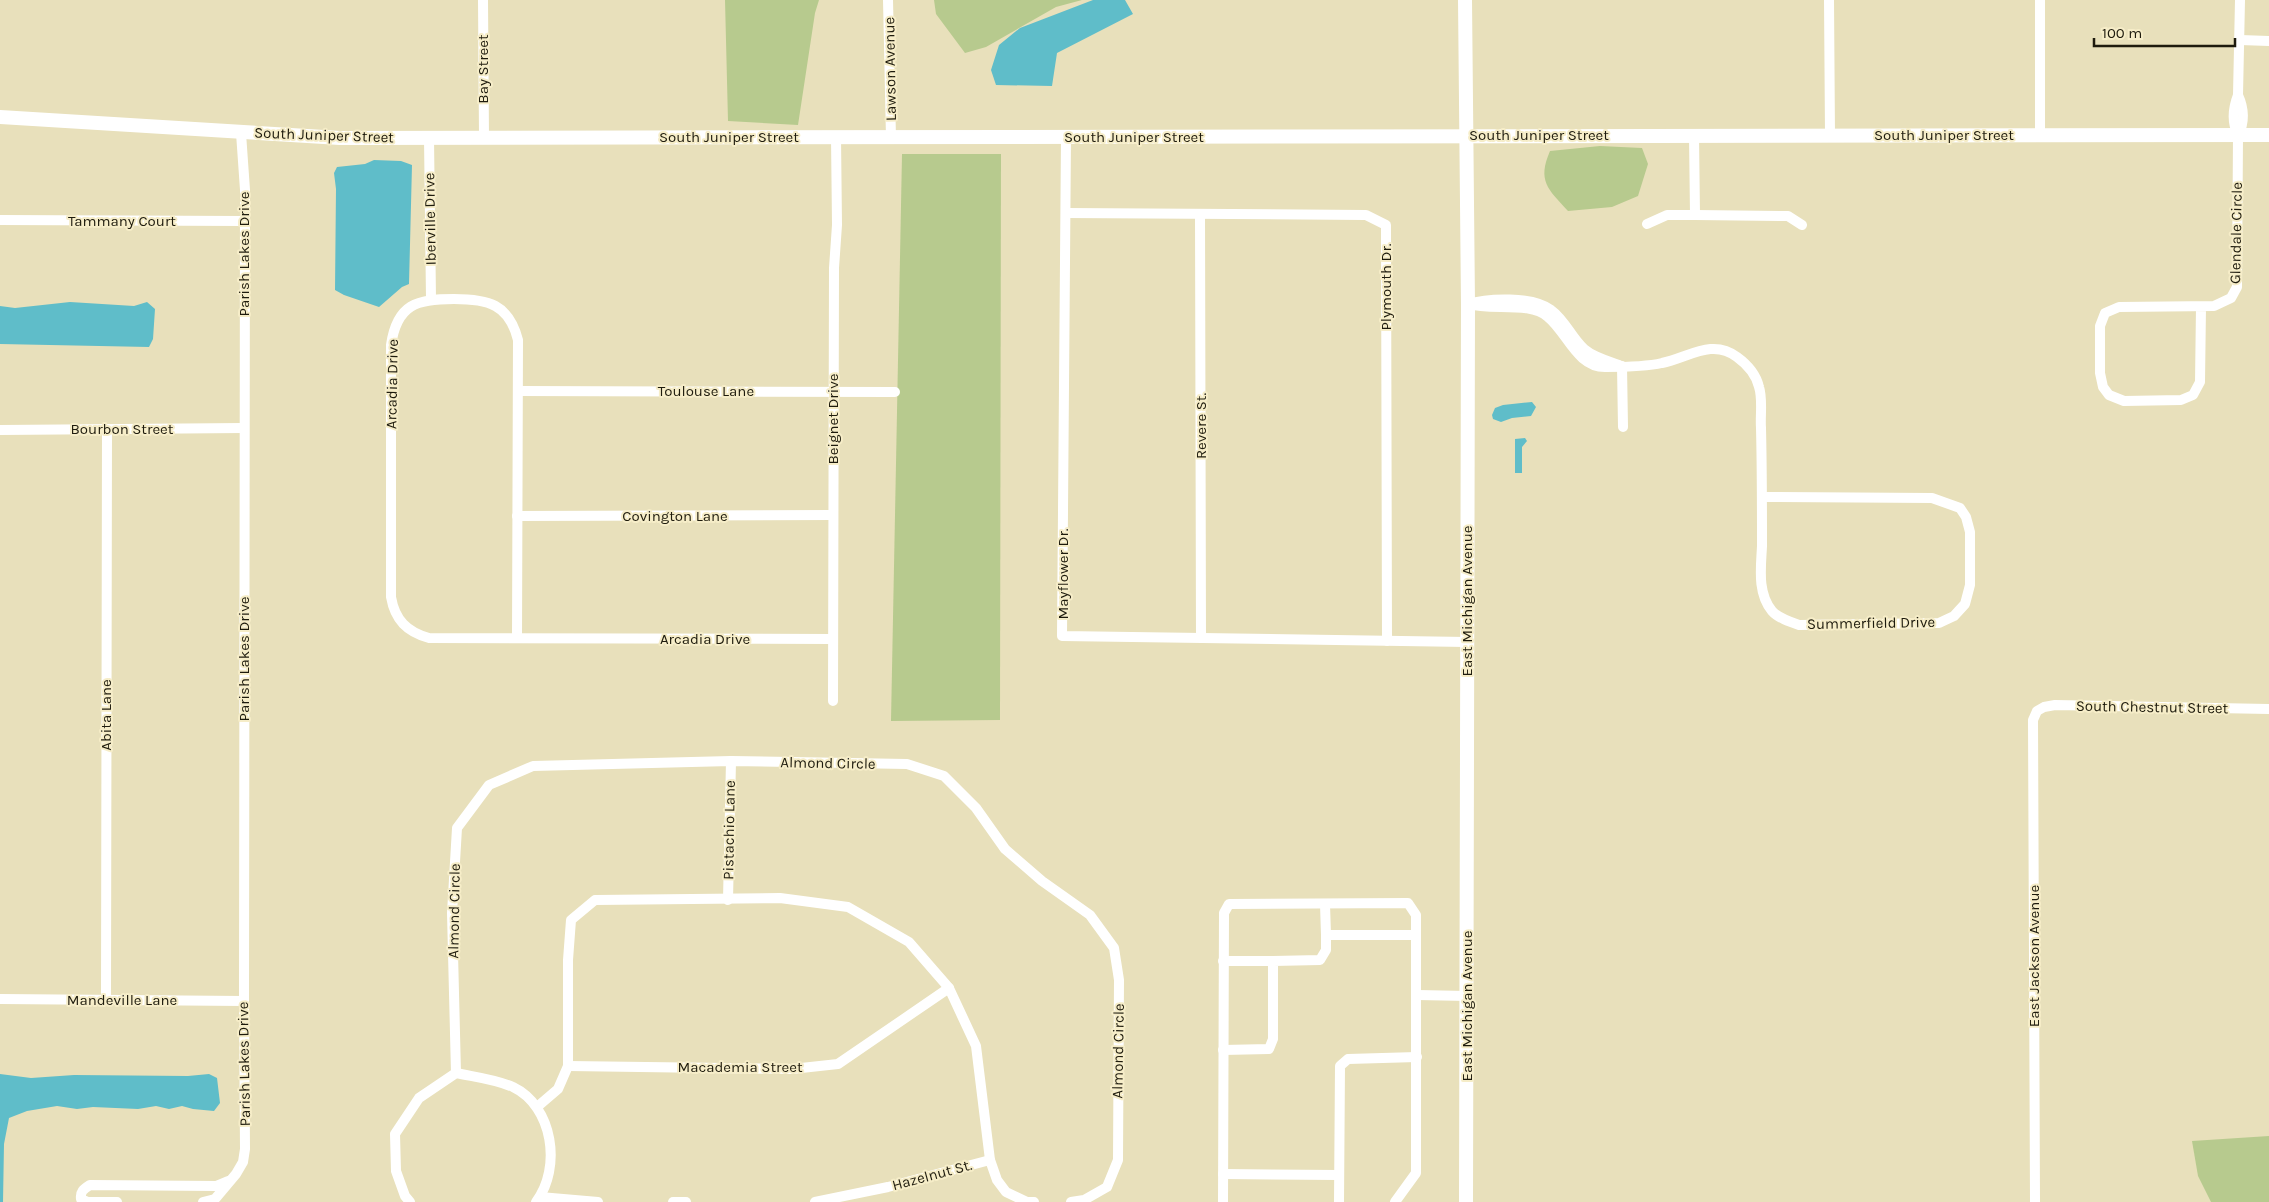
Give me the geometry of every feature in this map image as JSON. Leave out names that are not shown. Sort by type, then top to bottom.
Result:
[{"type":"street","name":"Bay Street","points":[[483,0],[484,137]]},
{"type":"street","name":"Lawson Avenue","points":[[888,0],[891,138]]},
{"type":"street","name":"East Michigan Avenue","points":[[1465,0],[1468,304],[1466,1202]]},
{"type":"street","points":[[1829,0],[1830,136]]},
{"type":"street","points":[[2040,0],[2040,135]]},
{"type":"street","name":"Glendale Circle","points":[[2201,307],[2200,382],[2193,395],[2181,400],[2124,401],[2113,398],[2106,391],[2101,382],[2100,373],[2100,326],[2105,313],[2119,307],[2201,307],[2223,304],[2231,298],[2236,287],[2238,135],[2234,128],[2234,105],[2238,95],[2240,0]]},
{"type":"street","points":[[2240,40],[2269,40]]},
{"type":"street","name":"South Juniper Street","points":[[0,117],[340,138],[2269,135]]},
{"type":"street","name":"Parish Lakes Drive","points":[[203,1202],[215,1199],[229,1180],[236,1174],[243,1162],[245,1149],[245,190],[241,133]]},
{"type":"street","points":[[1694,135],[1695,215]]},
{"type":"street","name":"Beignet Drive","points":[[833,701],[833,392],[836,137]]},
{"type":"street","name":"Mayflower Dr.","points":[[1066,137],[1062,636],[1467,642]]},
{"type":"street","name":"Iberville Drive","points":[[429,138],[431,299]]},
{"type":"street","name":"Plymouth Dr.","points":[[1066,213],[1366,215],[1386,225],[1387,641]]},
{"type":"street","name":"Revere St.","points":[[1200,214],[1201,638]]},
{"type":"street","points":[[1647,224],[1667,215],[1788,216],[1802,224]]},
{"type":"street","name":"Tammany Court","points":[[0,220],[244,221]]},
{"type":"street","name":"Arcadia Drive","points":[[517,638],[518,340],[512,322],[506,313],[491,304],[475,299],[431,299],[419,302],[409,308],[399,318],[393,332],[391,345],[391,597],[393,608],[405,628],[415,634],[429,638],[833,639]]},
{"type":"street","name":"Summerfield Drive","points":[[1468,304],[1482,308],[1527,308],[1538,311],[1555,324],[1573,349],[1603,368],[1661,364],[1683,358],[1701,349],[1718,349],[1736,356],[1752,370],[1760,388],[1761,587],[1773,612],[1784,619],[1799,625],[1939,623],[1954,616],[1965,604],[1970,586],[1970,532],[1966,517],[1960,508],[1932,498],[1762,497]]},
{"type":"street","points":[[1622,366],[1623,427]]},
{"type":"street","name":"Toulouse Lane","points":[[518,391],[895,392]]},
{"type":"street","name":"Bourbon Street","points":[[0,430],[244,428]]},
{"type":"street","name":"Abita Lane","points":[[106,1000],[107,429]]},
{"type":"street","name":"Covington Lane","points":[[517,516],[833,515]]},
{"type":"street","name":"South Chestnut Street","points":[[2037,711],[2044,707],[2055,705],[2269,709]]},
{"type":"street","name":"East Jackson Avenue","points":[[2035,1202],[2033,720],[2037,711]]},
{"type":"street","name":"Pistachio Lane","points":[[728,900],[731,761]]},
{"type":"street","name":"Almond Circle","points":[[456,1074],[452,913],[457,828],[489,785],[533,766],[731,761],[907,764],[944,776],[964,794],[1005,849],[1042,882],[1090,915],[1114,948],[1119,980],[1118,1160],[1107,1187],[1084,1200],[1071,1202]]},
{"type":"street","points":[[537,1107],[558,1090],[568,1066],[568,960],[571,920],[595,900],[780,898],[848,908],[909,942],[949,988],[976,1046],[990,1160],[997,1180],[1006,1192],[1027,1202],[1034,1202]]},
{"type":"street","points":[[1223,1202],[1223,961],[1224,913],[1229,904],[1408,903],[1416,915],[1416,1173],[1395,1202]]},
{"type":"street","points":[[1223,961],[1320,960],[1326,950],[1324,904]]},
{"type":"street","points":[[1326,935],[1416,935]]},
{"type":"street","points":[[1223,1050],[1269,1049],[1273,1038],[1273,961]]},
{"type":"street","name":"Macademia Street","points":[[568,1066],[792,1069],[838,1064],[949,988]]},
{"type":"street","points":[[1417,995],[1467,996]]},
{"type":"street","name":"Mandeville Lane","points":[[0,999],[244,1001]]},
{"type":"street","points":[[1339,1202],[1340,1066],[1348,1059],[1417,1057]]},
{"type":"street","points":[[410,1202],[405,1196],[396,1171],[395,1134],[419,1098],[456,1074],[490,1079],[514,1088],[537,1107],[551,1142],[549,1172],[538,1199],[598,1202]]},
{"type":"street","name":"Hazelnut St.","points":[[815,1202],[888,1187],[990,1160]]},
{"type":"street","points":[[1223,1174],[1339,1175]]},
{"type":"street","points":[[117,1202],[88,1202],[81,1198],[81,1194],[83,1189],[90,1186],[216,1186],[229,1180]]},
{"type":"street","points":[[673,1202],[686,1202]]},
{"type":"green space","points":[[725,0],[819,0],[815,13],[798,125],[728,121]]},
{"type":"green space","points":[[934,0],[1082,0],[1056,7],[986,47],[965,53],[936,14]]},
{"type":"green space","points":[[1600,146],[1642,148],[1648,164],[1638,196],[1612,207],[1568,211],[1555,197],[1547,184],[1545,170],[1550,151]]},
{"type":"green space","points":[[902,154],[1001,154],[1000,720],[891,721]]},
{"type":"green space","points":[[2269,1136],[2269,1202],[2211,1202],[2198,1176],[2192,1141]]},
{"type":"water","points":[[1093,0],[1125,0],[1133,14],[1057,53],[1052,86],[996,85],[991,70],[999,45],[1020,28]]},
{"type":"water","points":[[374,160],[401,161],[412,165],[409,284],[402,287],[379,307],[335,290],[336,189],[334,173],[337,167],[365,164]]},
{"type":"water","points":[[70,302],[134,306],[147,302],[155,309],[153,339],[149,347],[0,344],[0,306],[15,308]]},
{"type":"water","points":[[1532,402],[1536,407],[1531,416],[1512,418],[1501,422],[1493,419],[1492,415],[1495,408],[1503,405]]},
{"type":"water","points":[[1525,438],[1527,441],[1522,447],[1522,473],[1515,473],[1515,439]]},
{"type":"water","points":[[0,1074],[31,1078],[74,1075],[188,1076],[209,1074],[217,1078],[220,1103],[214,1111],[182,1106],[169,1109],[156,1106],[138,1109],[93,1107],[77,1109],[57,1106],[27,1111],[9,1118],[4,1144],[3,1202],[0,1202]]}]
